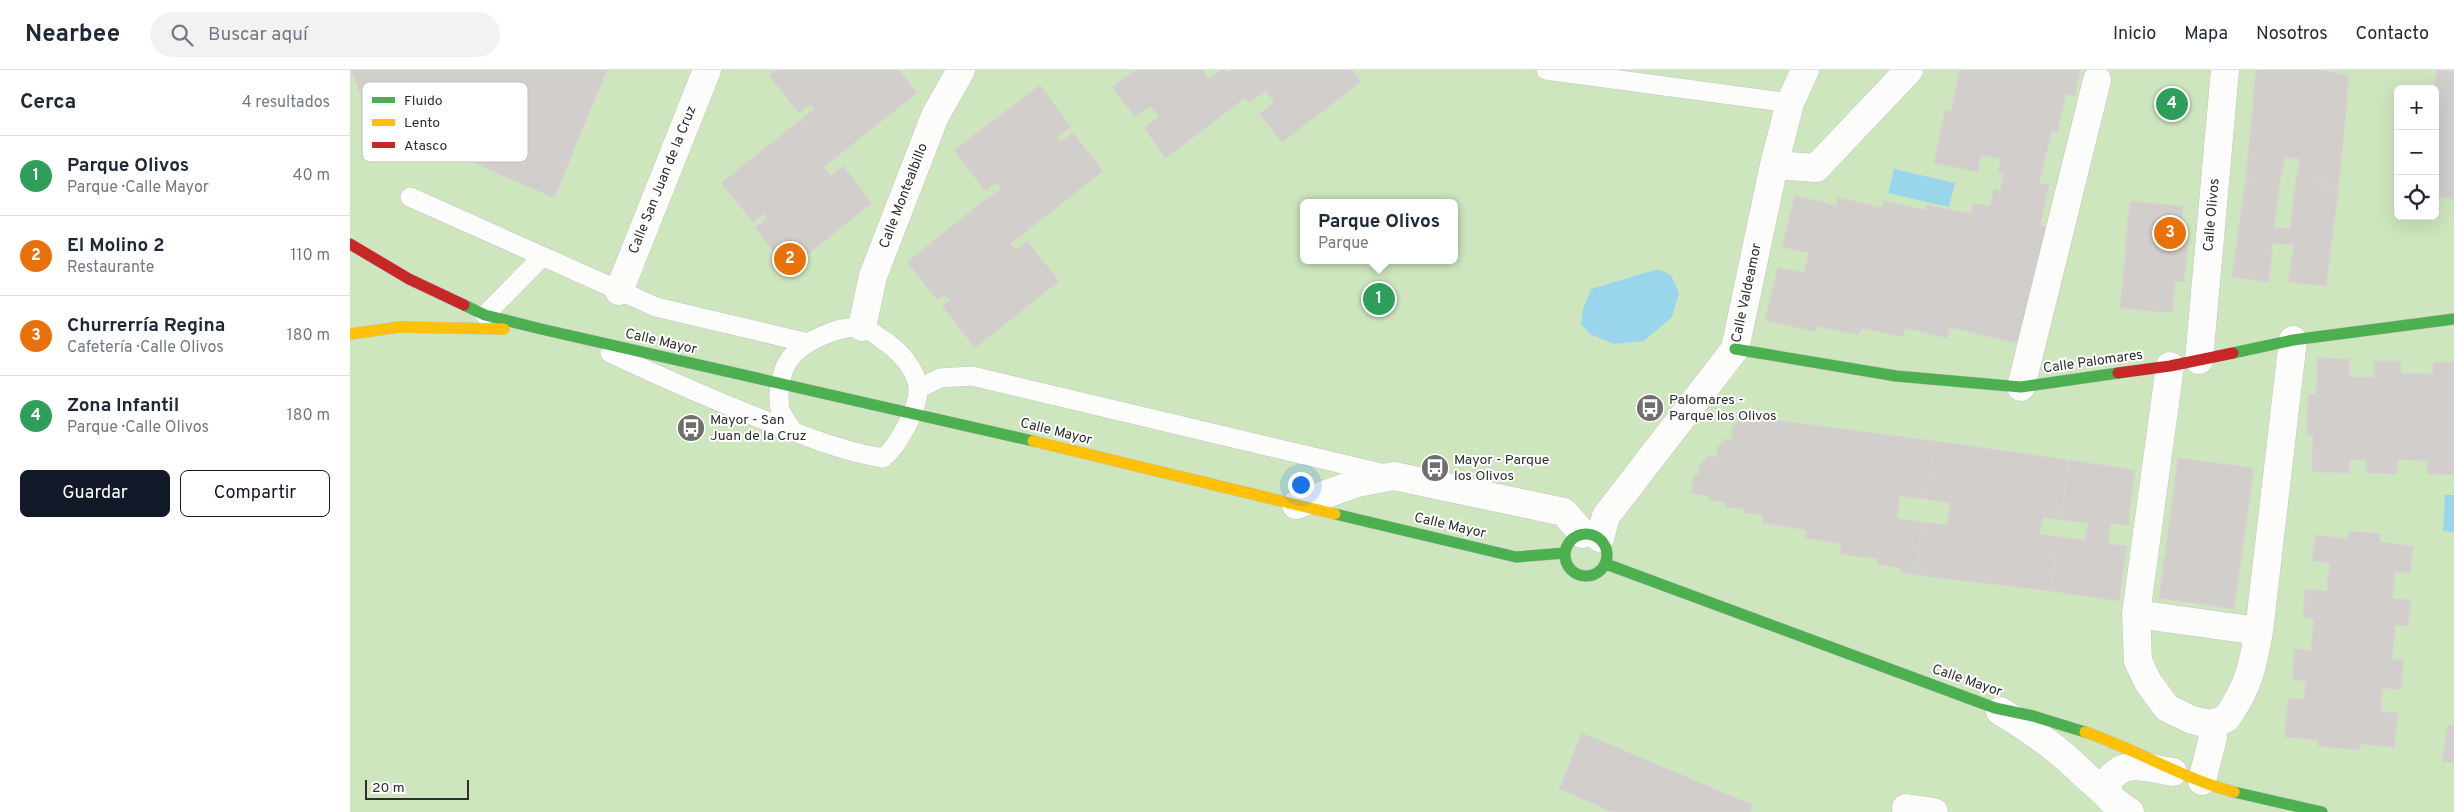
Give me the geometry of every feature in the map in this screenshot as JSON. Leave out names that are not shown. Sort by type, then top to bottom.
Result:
[{"type":"street","name":"Calle San Juan de la Cruz","points":[[619,291],[707,70]]},
{"type":"street","name":"Calle Montealbillo","points":[[862,326],[873,276],[935,116],[961,70]]},
{"type":"street","name":"Calle Valdeamor","points":[[1582,541],[1606,516],[1735,349],[1774,165],[1790,103],[1805,70]]},
{"type":"street","points":[[1774,165],[1816,168],[1909,70]]},
{"type":"street","name":"Calle Olivos","points":[[2200,360],[2225,70]]},
{"type":"street","points":[[2022,387],[2097,80]]},
{"type":"street","name":"Calle Mayor","points":[[350,244],[409,279],[485,315],[582,340],[912,413],[1516,557],[1582,541]]},
{"type":"street","name":"Calle Palomares","points":[[1735,349],[1896,376],[2022,387],[2170,366],[2293,340],[2454,319]]},
{"type":"street","name":"Calle Mayor","points":[[350,334],[400,327],[541,329]]},
{"type":"street","points":[[2170,366],[2136,614],[2138,661],[2148,682],[2167,708],[2192,720],[2210,724],[2226,720],[2238,702],[2250,676],[2259,630],[2293,340]]},
{"type":"street","points":[[1296,505],[1357,483],[1394,476],[1564,512],[1582,541],[1607,550],[1606,564],[1595,575],[1581,576],[1569,567],[1582,541]]},
{"type":"street","name":"Calle Mayor","points":[[1606,564],[1995,708],[2038,716],[2144,755],[2190,777],[2322,812]]},
{"type":"street","points":[[2136,614],[2259,630]]},
{"type":"street","points":[[1995,708],[2032,730],[2120,806]]},
{"type":"street","points":[[2120,806],[2107,782],[2115,771],[2126,765],[2190,777],[2213,737],[2210,724]]},
{"type":"street","points":[[1906,808],[1934,812]]},
{"type":"lane","points":[[1546,70],[1790,103]]},
{"type":"lane","points":[[410,197],[656,307],[808,343]]},
{"type":"lane","points":[[485,315],[542,257]]},
{"type":"lane","points":[[582,340],[704,397],[793,431],[855,453],[883,458],[892,451],[900,439],[912,413],[918,388],[913,371],[890,344],[862,326],[834,330],[808,343],[788,360],[780,385],[780,408],[793,431]]},
{"type":"lane","points":[[918,388],[940,378],[972,376],[1394,476]]},
{"type":"green space","points":[[350,70],[2454,70],[2454,812],[350,812]]},
{"type":"water","points":[[1894,169],[1955,183],[1949,207],[1888,193]]},
{"type":"water","points":[[1658,269],[1671,275],[1679,293],[1672,317],[1644,341],[1614,344],[1590,334],[1581,324],[1583,309],[1591,289]]},
{"type":"water","points":[[2445,495],[2454,495],[2454,532],[2443,531]]},
{"type":"building","points":[[351,70],[607,70],[554,198],[472,162],[528,162],[528,82],[362,82],[362,99]]},
{"type":"building","points":[[777,70],[899,70],[917,93],[835,158],[803,118],[814,109],[811,104],[799,113],[769,76]]},
{"type":"building","points":[[1135,70],[1202,70],[1209,79],[1221,70],[1225,70],[1246,97],[1166,158],[1144,128],[1159,117],[1150,106],[1135,117],[1112,87]]},
{"type":"building","points":[[1232,70],[1352,70],[1361,82],[1282,142],[1259,114],[1274,102],[1266,91],[1249,103],[1228,73]]},
{"type":"building","points":[[1960,70],[2080,70],[2075,96],[2066,94],[2057,133],[2052,130],[2039,183],[2049,185],[2040,226],[2048,227],[2020,344],[1949,327],[1947,338],[1905,328],[1903,337],[1863,328],[1858,335],[1816,326],[1815,332],[1765,320],[1778,267],[1804,273],[1809,253],[1782,247],[1795,195],[1836,206],[1838,197],[1882,208],[1884,201],[1926,210],[1927,205],[1971,214],[1973,203],[1990,206],[1994,189],[2000,191],[2004,174],[1998,172],[2001,159],[1981,155],[1978,172],[1934,163],[1945,110],[1951,111]]},
{"type":"building","points":[[2256,70],[2321,70],[2349,76],[2339,186],[2296,180],[2300,159],[2285,157],[2280,181],[2246,176]]},
{"type":"building","points":[[2437,70],[2454,72],[2454,200],[2439,197],[2439,85],[2434,85]]},
{"type":"building","points":[[1040,85],[1071,127],[1057,137],[1060,142],[1073,133],[1103,171],[1019,237],[987,198],[1002,189],[997,182],[985,191],[954,150]]},
{"type":"building","points":[[803,118],[835,158],[823,167],[831,176],[843,166],[872,203],[788,270],[755,228],[767,218],[763,214],[753,222],[721,183]]},
{"type":"building","points":[[2246,176],[2280,181],[2274,227],[2290,229],[2296,180],[2339,186],[2326,286],[2288,282],[2294,245],[2273,243],[2269,282],[2232,277]]},
{"type":"building","points":[[987,198],[1019,237],[1010,244],[1016,250],[1027,241],[1059,281],[975,348],[942,306],[950,301],[944,295],[937,300],[907,262]]},
{"type":"building","points":[[2130,201],[2183,206],[2181,239],[2188,240],[2184,282],[2175,281],[2172,313],[2120,308]]},
{"type":"building","points":[[2317,358],[2350,359],[2350,377],[2374,378],[2374,361],[2401,361],[2401,373],[2433,374],[2433,362],[2454,362],[2454,475],[2427,474],[2427,461],[2398,459],[2397,474],[2366,473],[2367,460],[2350,460],[2350,473],[2312,472],[2313,435],[2307,435],[2308,394],[2316,394]]},
{"type":"building","points":[[1743,416],[1935,441],[1926,499],[1900,496],[1897,518],[1923,522],[1915,575],[1900,572],[1901,568],[1877,564],[1878,559],[1840,554],[1841,544],[1806,538],[1806,530],[1762,523],[1763,515],[1744,513],[1744,509],[1725,507],[1726,502],[1709,500],[1709,496],[1691,493],[1694,474],[1699,474],[1699,466],[1709,455],[1716,457],[1718,447],[1726,439],[1732,440],[1732,428]]},
{"type":"building","points":[[1935,441],[2069,460],[2061,520],[2043,517],[2039,534],[2058,537],[2050,591],[1915,575],[1923,522],[1947,525],[1950,503],[1926,499]]},
{"type":"building","points":[[2178,458],[2254,468],[2234,609],[2159,598]]},
{"type":"building","points":[[2069,460],[2135,470],[2128,526],[2111,523],[2108,544],[2127,546],[2119,601],[2050,591],[2058,537],[2085,540],[2088,523],[2061,520]]},
{"type":"building","points":[[2349,531],[2381,534],[2380,542],[2413,546],[2410,573],[2395,572],[2392,598],[2411,600],[2408,626],[2395,625],[2392,659],[2404,660],[2401,690],[2383,688],[2380,711],[2398,713],[2394,747],[2360,744],[2359,750],[2318,746],[2319,740],[2284,737],[2288,698],[2304,699],[2306,681],[2292,680],[2295,649],[2311,651],[2314,619],[2303,617],[2305,589],[2327,591],[2330,563],[2312,561],[2315,535],[2348,539]]},
{"type":"building","points":[[2448,725],[2454,726],[2454,763],[2442,761]]},
{"type":"building","points":[[1582,733],[1753,805],[1750,812],[1613,812],[1559,789]]},
{"type":"traffic: fast","points":[[464,305],[485,315],[541,329],[1033,441]]},
{"type":"traffic: fast","points":[[2233,353],[2293,340],[2454,319]]},
{"type":"traffic: fast","points":[[1735,349],[1896,376],[2021,387],[2118,373]]},
{"type":"traffic: fast","points":[[1335,514],[1516,557],[1565,553]]},
{"type":"traffic: fast","points":[[1586,534],[1601,540],[1607,555],[1601,570],[1586,576],[1571,570],[1565,555],[1571,540],[1586,534]]},
{"type":"traffic: fast","points":[[1606,564],[1995,708],[2033,716],[2085,732]]},
{"type":"traffic: fast","points":[[2234,792],[2322,812]]},
{"type":"traffic: slow","points":[[350,334],[400,327],[504,329]]},
{"type":"traffic: slow","points":[[1033,441],[1335,514]]},
{"type":"traffic: slow","points":[[2085,732],[2196,779],[2234,792]]},
{"type":"traffic: jam","points":[[350,244],[409,279],[464,305]]},
{"type":"traffic: jam","points":[[2118,373],[2170,366],[2233,353]]},
{"type":"place","name":"Zona Infantil","points":[[2172,104]]},
{"type":"place","name":"Churrerría Regina","points":[[2170,233]]},
{"type":"place","name":"El Molino 2","points":[[790,259]]},
{"type":"place","name":"Parque Olivos","points":[[1379,299]]},
{"type":"place","name":"Palomares - Parque los Olivos","points":[[1650,408]]},
{"type":"place","name":"Mayor - San Juan de la Cruz","points":[[691,428]]},
{"type":"place","name":"Mayor - Parque los Olivos","points":[[1435,468]]}]
